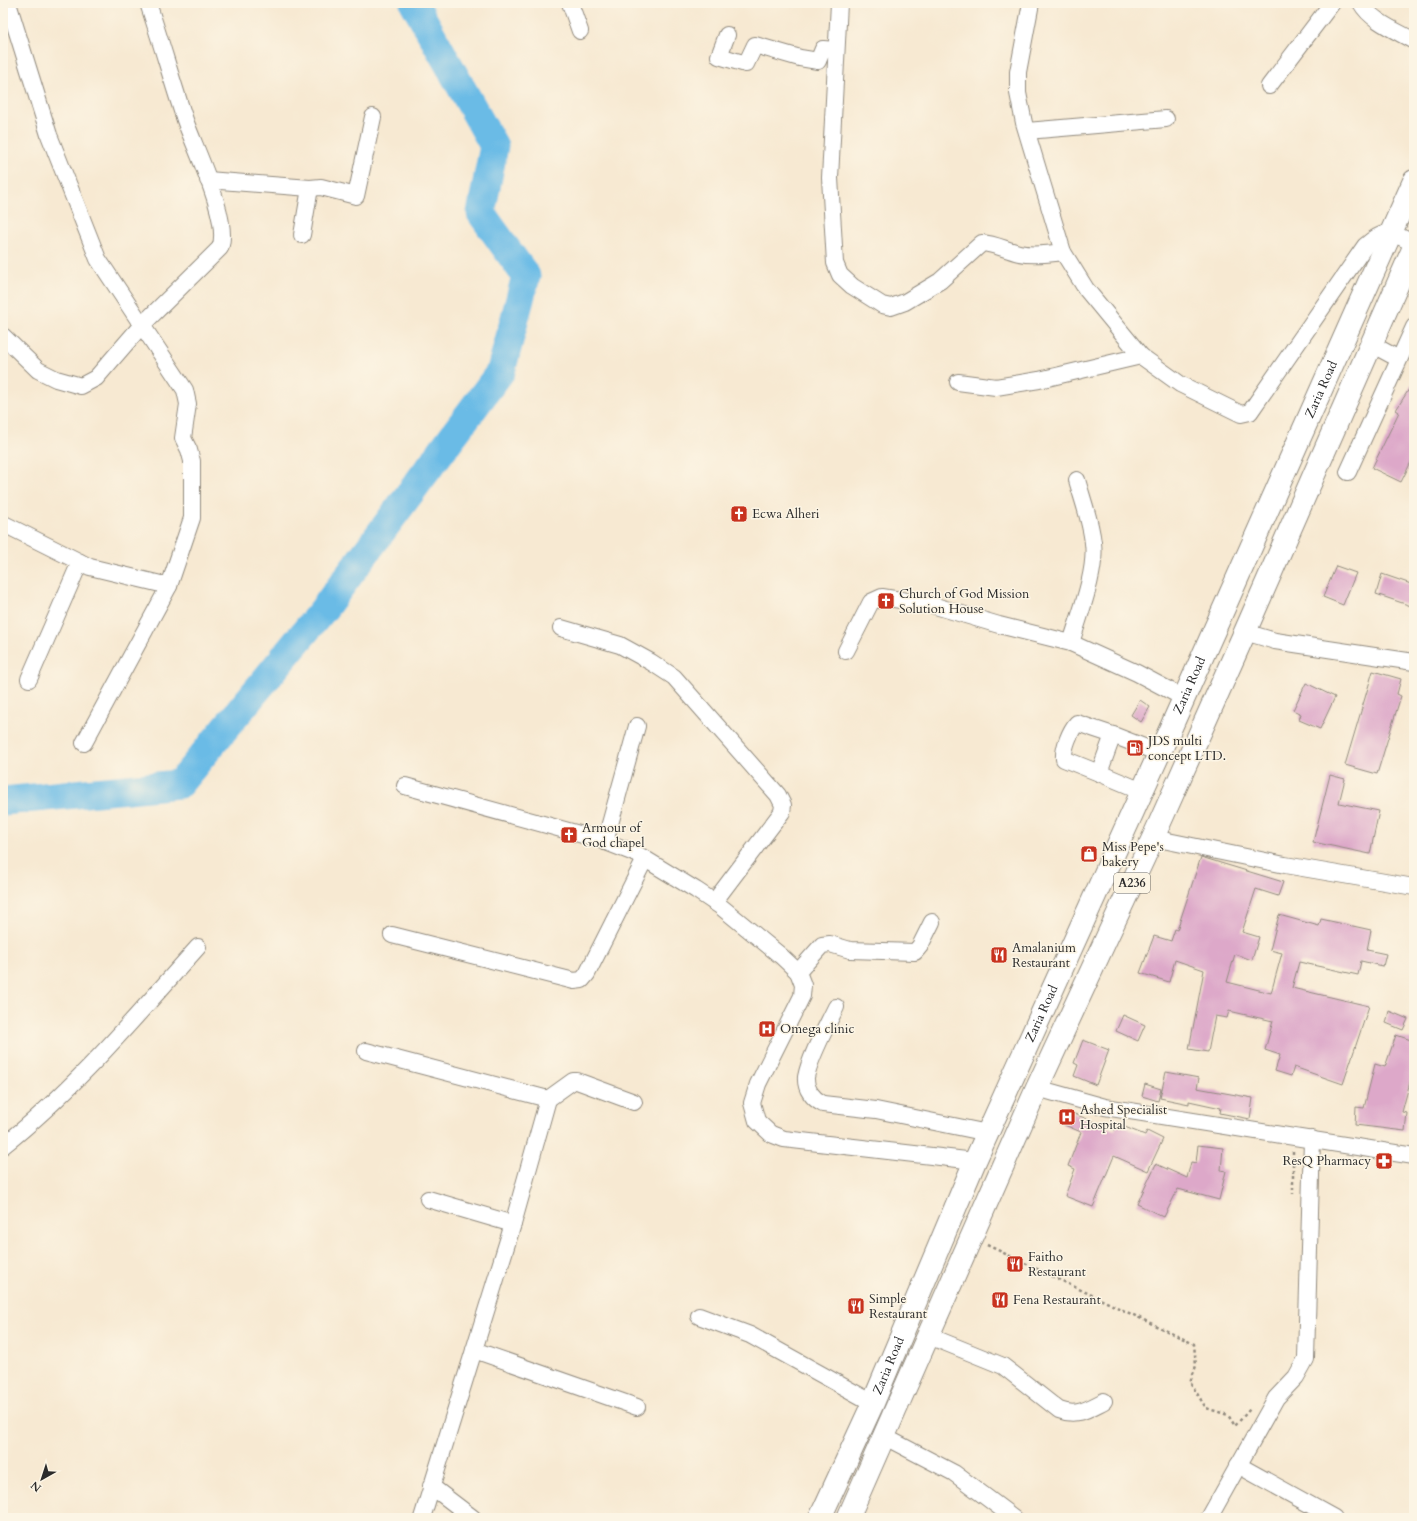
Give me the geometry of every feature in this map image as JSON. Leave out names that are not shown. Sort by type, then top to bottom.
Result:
[{"type":"highway","name":"Zaria Road","points":[[820,1518],[873,1403],[975,1161],[1164,743],[1414,181]]},
{"type":"highway","name":"A236","points":[[848,1518],[885,1437],[1037,1088],[1196,744],[1414,247]]},
{"type":"highway","points":[[1164,743],[1196,744]]},
{"type":"highway","points":[[849,1453],[872,1465]]},
{"type":"street","points":[[8,3],[49,135],[98,259],[141,326],[185,390],[188,404],[183,438],[189,450],[192,461],[192,518],[169,586],[84,743]]},
{"type":"street","points":[[3,336],[38,370],[56,379],[81,386],[96,378],[141,326],[220,248],[223,241],[215,200],[186,122],[148,3]]},
{"type":"street","points":[[570,3],[580,31]]},
{"type":"street","points":[[839,3],[830,178],[835,263],[840,275],[852,286],[882,305],[891,307],[905,302],[940,280],[982,243],[991,244],[1019,253],[1043,254],[1063,252]]},
{"type":"street","points":[[1032,3],[1018,72],[1018,93],[1027,131],[1063,252],[1086,289],[1141,356],[1180,384],[1241,414],[1250,412],[1365,246],[1378,234],[1390,233],[1414,243]]},
{"type":"street","points":[[1269,86],[1332,3]]},
{"type":"street","points":[[1362,3],[1365,10],[1376,19],[1414,41]]},
{"type":"street","points":[[727,35],[719,56],[746,64],[755,45],[800,58],[818,60],[823,49],[836,50]]},
{"type":"street","points":[[208,180],[310,188],[321,187],[356,196],[374,117]]},
{"type":"street","points":[[1027,131],[1166,119]]},
{"type":"street","points":[[302,235],[310,188]]},
{"type":"street","points":[[1348,472],[1414,327]]},
{"type":"street","points":[[1371,344],[1400,359]]},
{"type":"street","points":[[958,382],[996,387],[1039,380],[1141,356]]},
{"type":"street","points":[[1071,643],[1092,570],[1094,545],[1077,480]]},
{"type":"street","points":[[4,524],[90,567],[169,586]]},
{"type":"street","points":[[29,679],[80,562]]},
{"type":"street","points":[[846,651],[871,602],[882,597],[932,605],[999,625],[1071,643],[1137,673],[1184,698]]},
{"type":"street","points":[[561,628],[620,645],[674,677],[778,796],[783,804],[782,812],[714,902]]},
{"type":"street","points":[[1245,632],[1275,641],[1414,662]]},
{"type":"street","points":[[1142,791],[1064,759],[1064,753],[1074,727],[1077,723],[1113,735],[1164,743]]},
{"type":"street","points":[[605,842],[637,726]]},
{"type":"street","points":[[1099,773],[1113,735]]},
{"type":"street","points":[[405,786],[605,842],[637,854],[714,902],[781,956],[798,972],[803,985],[802,996],[758,1084],[752,1103],[757,1121],[771,1134],[784,1138],[975,1161]]},
{"type":"street","points":[[1153,838],[1286,865],[1414,887]]},
{"type":"street","points":[[392,935],[574,981],[582,980],[587,974],[645,859]]},
{"type":"street","points":[[798,972],[822,945],[830,944],[850,950],[915,952],[920,946],[932,922]]},
{"type":"street","points":[[3,1146],[58,1098],[109,1047],[198,947]]},
{"type":"street","points":[[836,1007],[809,1066],[806,1078],[810,1093],[815,1100],[823,1104],[876,1110],[988,1133]]},
{"type":"street","points":[[366,1051],[548,1099]]},
{"type":"street","points":[[422,1518],[513,1224],[548,1099],[573,1081],[577,1080],[634,1102]]},
{"type":"street","points":[[1037,1088],[1105,1107],[1414,1156]]},
{"type":"street","points":[[1209,1518],[1276,1398],[1296,1377],[1306,1359],[1312,1139]]},
{"type":"street","points":[[428,1199],[513,1224]]},
{"type":"street","points":[[699,1316],[750,1335],[873,1403]]},
{"type":"street","points":[[929,1336],[1002,1366],[1059,1410],[1070,1414],[1081,1413],[1104,1402]]},
{"type":"street","points":[[474,1350],[637,1407]]},
{"type":"street","points":[[885,1437],[954,1473],[1014,1518]]},
{"type":"street","points":[[1238,1465],[1334,1518]]},
{"type":"street","points":[[431,1486],[473,1518]]},
{"type":"path","points":[[1293,1137],[1293,1199]]},
{"type":"path","points":[[971,1237],[1194,1344],[1196,1366],[1190,1382],[1206,1408],[1228,1415],[1235,1426],[1251,1409]]},
{"type":"building","points":[[1414,381],[1414,456],[1401,482],[1372,468],[1399,412],[1396,410]]},
{"type":"building","points":[[1336,566],[1356,573],[1343,605],[1323,597]]},
{"type":"building","points":[[1382,574],[1414,585],[1414,607],[1376,594]]},
{"type":"building","points":[[1373,671],[1401,679],[1397,694],[1401,696],[1377,774],[1345,765]]},
{"type":"building","points":[[1306,683],[1335,697],[1320,729],[1299,720],[1301,714],[1293,710]]},
{"type":"building","points":[[1140,700],[1150,707],[1141,722],[1131,715]]},
{"type":"building","points":[[1330,775],[1345,779],[1339,803],[1379,811],[1370,854],[1313,842]]},
{"type":"building","points":[[1201,857],[1283,882],[1278,896],[1256,889],[1242,932],[1259,937],[1252,960],[1235,954],[1227,982],[1271,993],[1282,953],[1270,950],[1279,915],[1319,926],[1321,919],[1371,930],[1367,950],[1386,954],[1383,966],[1361,961],[1358,975],[1299,962],[1292,988],[1369,1006],[1343,1084],[1294,1067],[1291,1076],[1275,1071],[1280,1055],[1265,1050],[1273,1021],[1229,1011],[1227,1018],[1215,1016],[1208,1052],[1189,1049],[1204,970],[1175,960],[1169,982],[1140,973],[1154,936],[1171,941],[1175,929],[1177,930]]},
{"type":"building","points":[[1389,1011],[1408,1019],[1403,1030],[1386,1023]]},
{"type":"building","points":[[1123,1015],[1145,1025],[1138,1041],[1116,1031]]},
{"type":"building","points":[[1396,1035],[1414,1041],[1414,1067],[1402,1112],[1407,1113],[1405,1131],[1355,1125],[1356,1107],[1364,1108],[1375,1064],[1385,1067]]},
{"type":"building","points":[[1083,1040],[1109,1050],[1096,1085],[1074,1076],[1078,1065],[1074,1063]]},
{"type":"building","points":[[1166,1072],[1199,1078],[1197,1088],[1253,1098],[1250,1119],[1220,1113],[1221,1108],[1189,1101],[1189,1104],[1160,1098]]},
{"type":"building","points":[[1145,1084],[1161,1089],[1158,1101],[1142,1096]]},
{"type":"building","points":[[1067,1111],[1115,1130],[1117,1124],[1145,1135],[1147,1131],[1163,1139],[1148,1171],[1114,1156],[1093,1207],[1065,1196],[1075,1169],[1068,1166],[1081,1132],[1062,1124]]},
{"type":"building","points":[[1198,1145],[1223,1148],[1221,1170],[1226,1171],[1219,1200],[1178,1189],[1164,1217],[1137,1204],[1156,1164],[1187,1178],[1191,1162],[1196,1163]]},
{"type":"waterway","points":[[3,801],[179,784],[323,610],[501,371],[526,276],[481,213],[494,146],[414,3]]},
{"type":"place","name":"Ecwa Alheri","points":[[739,514]]},
{"type":"place","name":"Church of God Mission Solution House","points":[[886,601]]},
{"type":"place","name":"JDS multi concept LTD.","points":[[1135,748]]},
{"type":"place","name":"Armour of God chapel","points":[[569,835]]},
{"type":"place","name":"Miss Pepe's bakery","points":[[1089,854]]},
{"type":"place","name":"Amalanium Restaurant","points":[[999,955]]},
{"type":"place","name":"Omega clinic","points":[[767,1029]]},
{"type":"place","name":"Ashed Specialist Hospital","points":[[1067,1117]]},
{"type":"place","name":"ResQ Pharmacy","points":[[1384,1161]]},
{"type":"place","name":"Faitho Restaurant","points":[[1015,1264]]},
{"type":"place","name":"Fena Restaurant","points":[[1000,1300]]},
{"type":"place","name":"Simple Restaurant","points":[[856,1306]]}]
